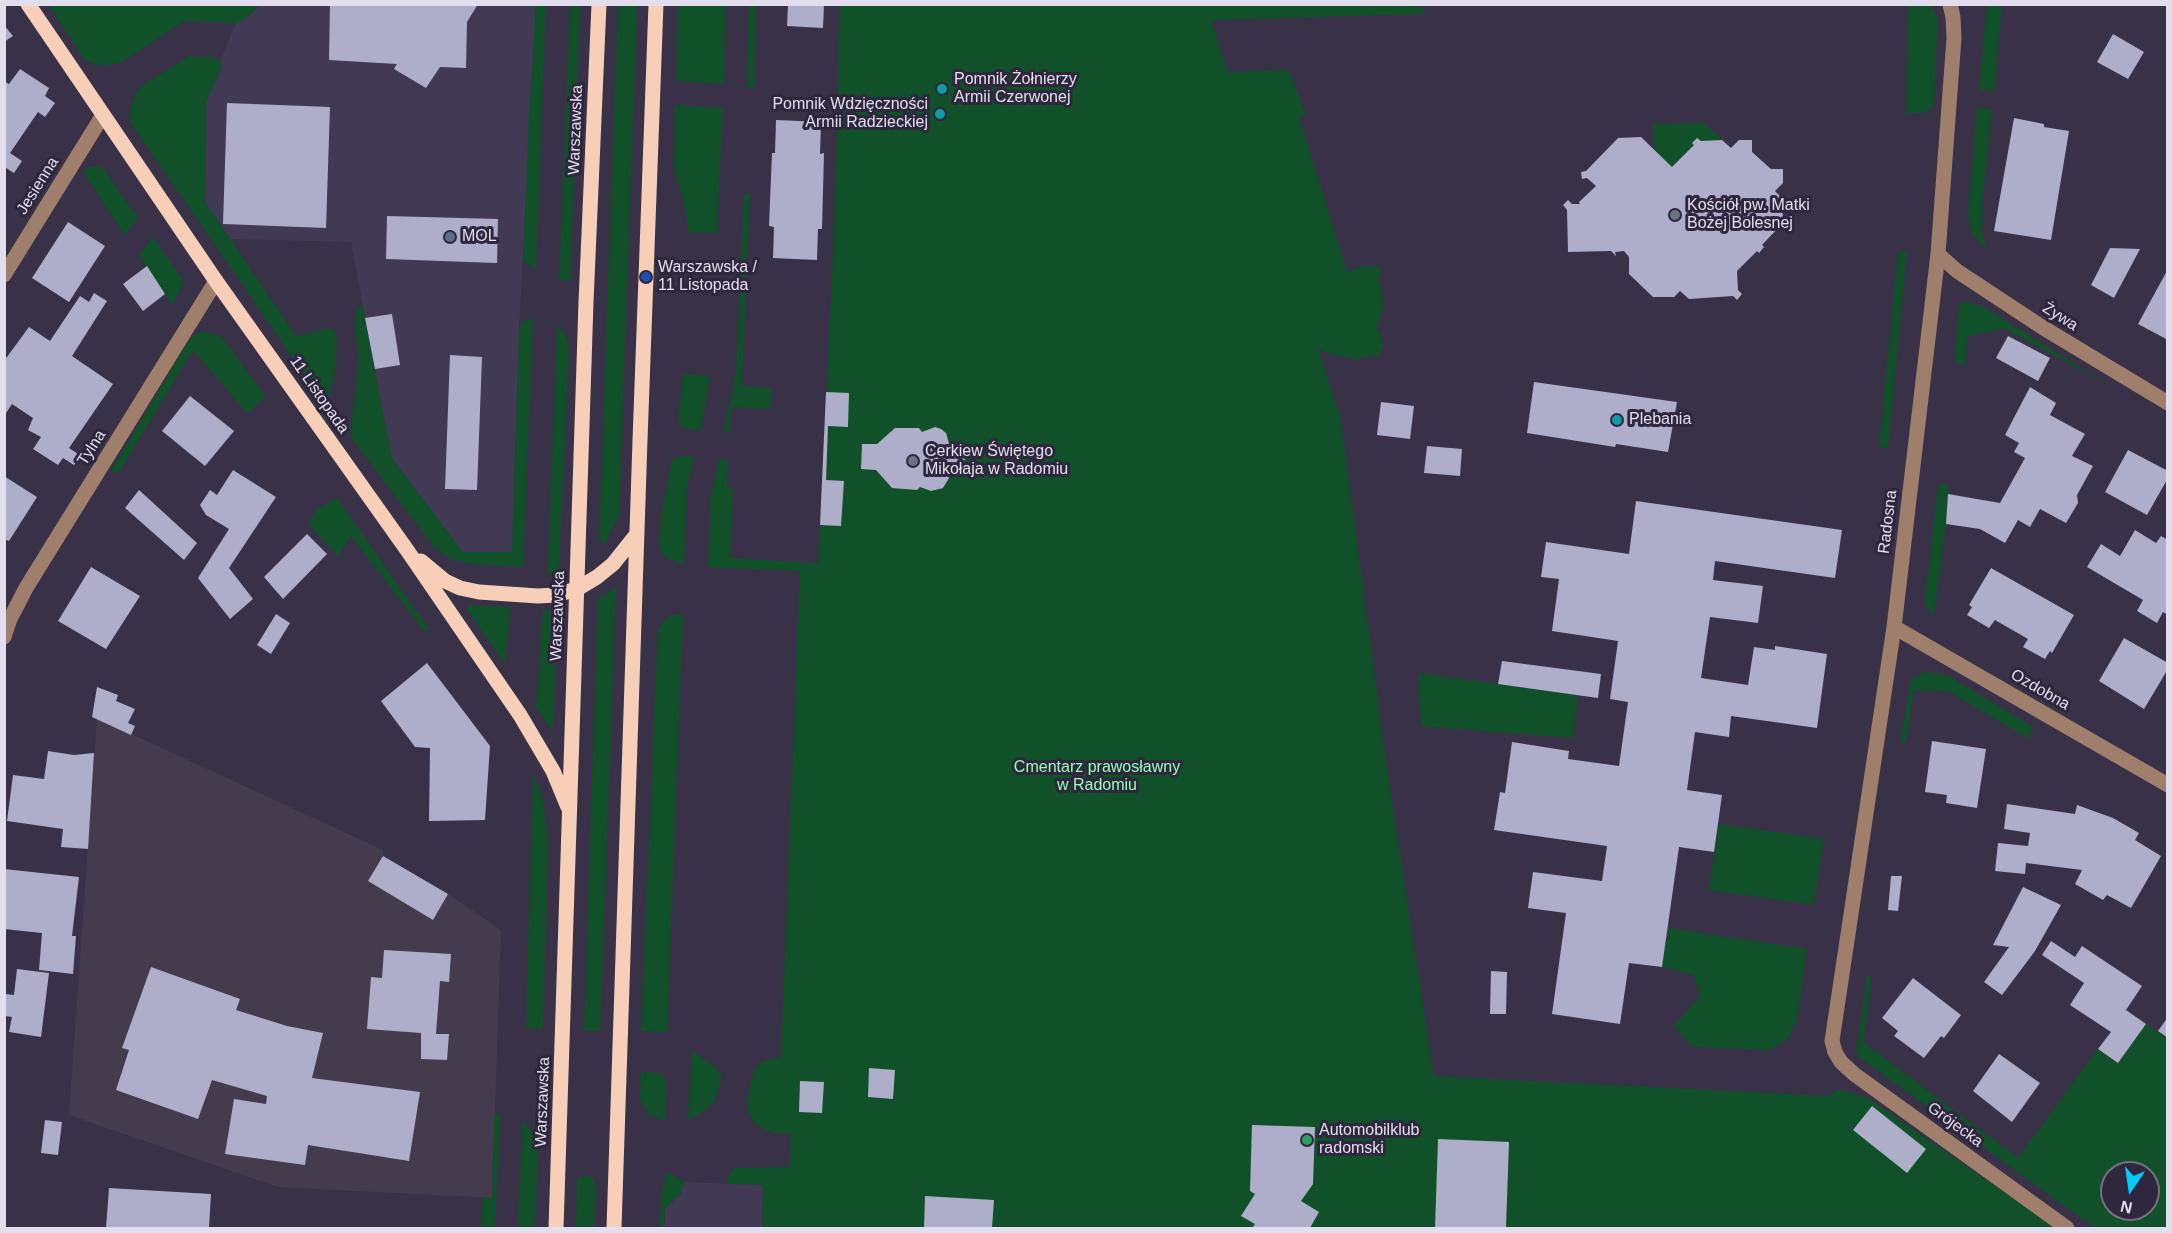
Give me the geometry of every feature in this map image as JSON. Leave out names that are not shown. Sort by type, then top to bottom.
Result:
[{"type":"main road","name":"11 Listopada","points":[[28,4],[216,281],[407,550],[530,730],[553,771],[570,812]]},
{"type":"main road","name":"Warszawska","points":[[556,1228],[586,302],[599,4]]},
{"type":"main road","points":[[614,1228],[656,4]]},
{"type":"main road","points":[[407,550],[446,581],[460,588],[479,592],[556,596],[577,589],[613,564],[637,534]]},
{"type":"street","name":"Radosna","points":[[1832,1041],[1894,627],[1938,254],[1954,38],[1950,4]]},
{"type":"street","name":"Jesienna","points":[[4,275],[103,115]]},
{"type":"street","name":"Żywa","points":[[1938,254],[1957,271],[2042,327],[2168,403]]},
{"type":"street","name":"Tylna","points":[[4,637],[10,619],[26,588],[216,281]]},
{"type":"street","name":"Ozdobna","points":[[1894,627],[2168,784]]},
{"type":"street","name":"Grójecka","points":[[1832,1041],[1841,1062],[1854,1074],[2067,1228]]},
{"type":"shaded area","points":[[260,5],[536,5],[519,332],[512,552],[463,552],[391,458],[351,242],[230,239],[205,202],[208,95],[222,68],[220,61],[236,23],[246,18]]},
{"type":"shaded area","points":[[97,718],[383,850],[383,856],[448,894],[501,930],[492,1198],[278,1187],[69,1115]]},
{"type":"shaded area","points":[[684,1182],[763,1185],[762,1228],[664,1228],[665,1208],[681,1194]]},
{"type":"green space","name":"Cmentarz prawosławny w Radomiu","points":[[1398,4],[1424,8],[1425,14],[1211,20],[1228,72],[1289,70],[1306,115],[1299,117],[1348,274],[1363,266],[1377,266],[1381,270],[1379,280],[1384,306],[1377,327],[1383,346],[1379,355],[1356,359],[1318,349],[1341,420],[1386,761],[1434,1076],[1828,1096],[1840,1089],[1869,1099],[2056,1228],[762,1228],[763,1185],[726,1184],[729,1174],[735,1168],[790,1167],[791,1133],[774,1133],[754,1122],[748,1112],[747,1097],[754,1072],[759,1064],[781,1057],[800,571],[708,567],[711,496],[719,460],[728,459],[727,488],[733,488],[730,558],[818,563],[833,259],[840,5]]},
{"type":"green space","points":[[49,5],[260,5],[246,18],[236,23],[184,21],[122,62],[97,65],[85,60]]},
{"type":"green space","points":[[536,5],[546,5],[536,269],[523,261]]},
{"type":"green space","points":[[570,5],[580,5],[570,281],[559,280]]},
{"type":"green space","points":[[618,5],[637,5],[619,515],[605,543],[599,540]]},
{"type":"green space","points":[[678,5],[726,5],[724,84],[676,81]]},
{"type":"green space","points":[[749,5],[756,5],[754,88],[747,88]]},
{"type":"green space","points":[[1908,5],[1930,5],[1938,19],[1934,103],[1932,108],[1925,113],[1906,113]]},
{"type":"green space","points":[[1987,5],[2002,5],[1994,91],[1979,90]]},
{"type":"green space","points":[[189,56],[212,57],[220,61],[222,67],[206,103],[205,202],[296,336],[329,328],[335,331],[336,362],[330,396],[325,398],[317,393],[131,123],[129,112],[136,93],[142,86]]},
{"type":"green space","points":[[675,105],[723,108],[717,233],[688,232],[686,210],[674,169]]},
{"type":"green space","points":[[1977,108],[1992,109],[1983,196],[1982,232],[1987,250],[1972,233],[1968,216]]},
{"type":"green space","points":[[1704,123],[1722,140],[1692,143],[1694,145],[1672,167],[1654,150],[1653,124]]},
{"type":"green space","points":[[88,167],[102,167],[138,218],[125,235],[83,172]]},
{"type":"green space","points":[[744,194],[750,194],[742,386],[771,388],[771,406],[769,409],[731,407],[730,433],[723,432],[736,373]]},
{"type":"green space","points":[[153,237],[184,282],[172,305],[139,255]]},
{"type":"green space","points":[[1898,252],[1907,252],[1888,448],[1879,447]]},
{"type":"green space","points":[[1960,302],[1983,307],[2111,387],[2004,328],[1968,336],[1964,367],[1954,360]]},
{"type":"green space","points":[[362,303],[392,458],[463,552],[512,552],[519,332],[521,323],[533,318],[523,567],[471,564],[449,558],[434,547],[352,439],[351,429],[359,357],[354,326],[357,309]]},
{"type":"green space","points":[[557,324],[567,338],[569,346],[559,570],[548,575]]},
{"type":"green space","points":[[205,332],[221,336],[266,397],[247,413],[193,350],[118,474],[111,471],[189,340],[197,333]]},
{"type":"green space","points":[[683,374],[710,376],[701,430],[685,429],[678,422]]},
{"type":"green space","points":[[682,456],[694,457],[687,487],[684,564],[666,558],[661,552],[659,542],[672,460]]},
{"type":"green space","points":[[1949,484],[1934,616],[1925,605],[1925,597],[1938,485]]},
{"type":"green space","points":[[337,498],[429,629],[425,632],[351,536],[338,556],[308,524],[318,508]]},
{"type":"green space","points":[[616,587],[600,1031],[584,1031],[598,599]]},
{"type":"green space","points":[[469,605],[510,607],[505,664],[467,609]]},
{"type":"green space","points":[[543,609],[557,610],[553,728],[536,707]]},
{"type":"green space","points":[[683,614],[667,1032],[641,1031],[658,629],[664,620],[672,615]]},
{"type":"green space","points":[[1924,672],[1950,677],[2033,727],[2029,739],[1948,691],[1914,690],[1906,742],[1900,743],[1911,680]]},
{"type":"green space","points":[[1419,673],[1578,695],[1573,738],[1422,726],[1418,688]]},
{"type":"green space","points":[[533,772],[543,800],[548,843],[543,1029],[526,1028]]},
{"type":"green space","points":[[1719,824],[1824,839],[1814,905],[1709,890]]},
{"type":"green space","points":[[1668,928],[1807,949],[1797,1020],[1787,1039],[1770,1050],[1692,1047],[1674,1026],[1700,996],[1694,975],[1662,967]]},
{"type":"green space","points":[[1867,975],[1872,978],[1863,1042],[2018,1158],[2098,1049],[2119,1063],[2146,1024],[2167,1038],[2167,1228],[2095,1228],[1859,1057],[1856,1051]]},
{"type":"green space","points":[[692,1051],[715,1067],[722,1076],[715,1100],[706,1110],[688,1120]]},
{"type":"green space","points":[[641,1072],[658,1073],[666,1080],[665,1121],[651,1116],[640,1099]]},
{"type":"green space","points":[[500,1114],[495,1228],[481,1228],[482,1198],[492,1198],[494,1115]]},
{"type":"green space","points":[[522,1121],[531,1130],[538,1152],[535,1228],[518,1228]]},
{"type":"green space","points":[[669,1173],[684,1182],[683,1189],[677,1198],[665,1208],[664,1228],[659,1228],[661,1193]]},
{"type":"green space","points":[[586,1175],[592,1177],[596,1185],[594,1228],[576,1228],[577,1184],[579,1178]]},
{"type":"building","points":[[330,4],[478,4],[467,22],[466,68],[440,67],[426,88],[394,69],[397,64],[329,60]]},
{"type":"building","points":[[788,4],[824,4],[823,28],[787,26]]},
{"type":"building","points":[[4,25],[13,36],[4,42]]},
{"type":"building","points":[[2113,34],[2144,52],[2128,79],[2097,62]]},
{"type":"building","points":[[20,69],[49,88],[45,96],[55,103],[45,117],[38,112],[10,153],[22,161],[14,173],[6,168],[4,170],[4,81],[9,84]]},
{"type":"building","points":[[227,103],[330,107],[326,228],[223,224]]},
{"type":"building","points":[[2014,118],[2044,124],[2044,127],[2069,131],[2051,240],[1994,231]]},
{"type":"building","points":[[776,120],[821,122],[820,154],[824,153],[822,229],[818,229],[817,260],[773,258],[774,227],[769,226],[772,153],[775,153]]},
{"type":"building","name":"Kościół pw. Matki Bożej Bolesnej","points":[[1641,137],[1672,167],[1694,145],[1692,143],[1697,138],[1701,141],[1722,140],[1731,148],[1739,140],[1752,140],[1752,152],[1771,169],[1783,169],[1783,183],[1775,191],[1782,198],[1783,220],[1787,223],[1781,229],[1779,227],[1762,245],[1764,247],[1759,253],[1757,251],[1737,271],[1738,290],[1742,294],[1737,300],[1733,296],[1689,299],[1680,291],[1674,297],[1653,297],[1629,274],[1629,257],[1624,251],[1615,252],[1616,256],[1611,251],[1568,252],[1567,210],[1563,205],[1568,200],[1572,204],[1580,204],[1579,202],[1596,186],[1587,178],[1582,179],[1581,172],[1586,171],[1618,138]]},
{"type":"building","points":[[387,216],[498,219],[497,263],[386,259]]},
{"type":"building","points":[[68,222],[105,246],[69,302],[32,278]]},
{"type":"building","points":[[2110,248],[2140,249],[2114,298],[2091,285]]},
{"type":"building","points":[[147,266],[165,294],[143,311],[123,284]]},
{"type":"building","points":[[2168,269],[2168,340],[2138,324]]},
{"type":"building","points":[[94,293],[107,301],[72,356],[113,384],[69,448],[81,456],[74,465],[63,458],[58,465],[33,449],[41,437],[28,430],[33,418],[12,404],[4,416],[4,361],[29,327],[50,341],[80,296],[89,302]]},
{"type":"building","points":[[392,314],[400,365],[375,369],[365,318]]},
{"type":"building","points":[[2008,336],[2050,358],[2038,381],[1996,358]]},
{"type":"building","points":[[450,355],[482,357],[477,490],[445,489]]},
{"type":"building","name":"Plebania","points":[[1534,382],[1677,402],[1668,452],[1616,444],[1615,447],[1527,433]]},
{"type":"building","points":[[2030,387],[2056,403],[2050,415],[2085,434],[2072,456],[2093,466],[2077,495],[2078,503],[2066,523],[2040,509],[2030,527],[2018,520],[2005,543],[1980,529],[1946,524],[1948,494],[2000,503],[2025,458],[2014,452],[2019,443],[2005,435]]},
{"type":"building","points":[[826,392],[849,393],[848,427],[828,426],[826,480],[844,481],[841,526],[820,525]]},
{"type":"building","points":[[190,396],[234,431],[205,466],[162,431]]},
{"type":"building","points":[[1381,402],[1414,406],[1410,439],[1377,435]]},
{"type":"building","name":"Cerkiew Świętego Mikołaja w Radomiu","points":[[935,427],[946,433],[950,447],[962,451],[965,459],[960,470],[948,472],[949,478],[943,488],[931,491],[920,487],[917,490],[892,488],[876,470],[861,469],[862,444],[877,444],[895,428],[919,428],[922,432]]},
{"type":"building","points":[[1427,446],[1462,449],[1460,476],[1424,473]]},
{"type":"building","points":[[2128,450],[2168,471],[2168,478],[2147,515],[2105,492]]},
{"type":"building","points":[[233,470],[276,497],[229,568],[253,599],[230,619],[198,578],[229,529],[206,515],[200,505],[210,490],[217,495]]},
{"type":"building","points":[[4,476],[37,497],[9,541],[4,539]]},
{"type":"building","points":[[139,490],[197,543],[184,560],[125,508]]},
{"type":"building","points":[[1636,501],[1842,530],[1835,578],[1715,561],[1713,580],[1763,586],[1758,623],[1710,617],[1701,678],[1748,685],[1754,647],[1775,650],[1775,646],[1827,654],[1817,728],[1731,716],[1729,737],[1695,732],[1687,790],[1722,795],[1714,852],[1679,847],[1662,967],[1629,963],[1620,1024],[1552,1014],[1566,913],[1528,908],[1533,872],[1602,881],[1607,846],[1494,830],[1500,792],[1505,793],[1512,742],[1569,751],[1568,759],[1619,766],[1628,702],[1610,699],[1618,641],[1552,631],[1559,579],[1541,577],[1546,542],[1629,554]]},
{"type":"building","points":[[2135,530],[2156,543],[2161,536],[2168,540],[2168,615],[2163,612],[2157,623],[2137,611],[2143,600],[2087,567],[2101,544],[2120,556]]},
{"type":"building","points":[[307,534],[327,554],[283,599],[264,577]]},
{"type":"building","points":[[91,567],[140,596],[106,649],[58,621]]},
{"type":"building","points":[[1991,568],[2074,615],[2052,653],[2050,651],[2045,659],[2023,647],[2028,639],[1995,620],[1989,628],[1967,615],[1972,607],[1969,605]]},
{"type":"building","points":[[276,614],[290,623],[271,654],[257,645]]},
{"type":"building","points":[[2124,638],[2168,663],[2168,669],[2144,709],[2099,681]]},
{"type":"building","points":[[1502,661],[1601,674],[1598,698],[1498,684]]},
{"type":"building","points":[[427,663],[490,746],[485,820],[429,821],[430,748],[415,747],[381,701]]},
{"type":"building","points":[[97,687],[118,695],[116,701],[135,709],[128,723],[135,726],[131,735],[92,717]]},
{"type":"building","points":[[1932,741],[1986,749],[1977,808],[1946,803],[1947,795],[1925,792]]},
{"type":"building","points":[[48,751],[74,755],[94,753],[88,849],[61,847],[63,829],[7,821],[13,775],[44,779]]},
{"type":"building","points":[[2007,804],[2075,814],[2077,805],[2113,818],[2139,833],[2135,840],[2161,856],[2131,908],[2107,895],[2103,900],[2075,884],[2082,870],[2026,863],[2025,874],[1995,871],[1998,843],[2028,846],[2030,833],[2004,829]]},
{"type":"building","points":[[383,856],[448,894],[433,920],[368,881]]},
{"type":"building","points":[[4,869],[79,877],[72,936],[76,936],[73,974],[39,970],[42,933],[4,929]]},
{"type":"building","points":[[1891,876],[1902,876],[1898,911],[1888,910]]},
{"type":"building","points":[[2023,887],[2061,905],[2035,951],[2002,995],[1984,982],[2009,947],[1993,945]]},
{"type":"building","points":[[2051,941],[2075,957],[2082,946],[2142,986],[2126,1010],[2146,1024],[2118,1063],[2098,1049],[2111,1032],[2070,1005],[2084,983],[2042,955]]},
{"type":"building","points":[[384,950],[451,954],[449,982],[440,981],[436,1034],[449,1034],[447,1060],[421,1059],[421,1033],[367,1029],[371,977],[382,978]]},
{"type":"building","points":[[151,967],[240,999],[236,1010],[287,1026],[323,1033],[312,1078],[420,1092],[409,1161],[308,1145],[305,1165],[225,1154],[234,1099],[266,1104],[267,1096],[212,1080],[198,1119],[116,1090],[129,1050],[122,1048]]},
{"type":"building","points":[[17,969],[49,973],[41,1037],[9,1032],[12,1017],[5,1016],[5,994],[14,995]]},
{"type":"building","points":[[1491,971],[1507,972],[1506,1014],[1490,1014]]},
{"type":"building","points":[[1913,978],[1961,1015],[1944,1038],[1941,1036],[1924,1058],[1894,1036],[1898,1031],[1882,1018]]},
{"type":"building","points":[[2168,1017],[2168,1038],[2158,1031]]},
{"type":"building","points":[[1999,1054],[2040,1083],[2012,1122],[1973,1091]]},
{"type":"building","points":[[869,1068],[895,1070],[893,1099],[868,1097]]},
{"type":"building","points":[[800,1081],[824,1082],[822,1113],[799,1112]]},
{"type":"building","points":[[1872,1106],[1926,1149],[1907,1173],[1853,1130]]},
{"type":"building","points":[[45,1120],[62,1122],[58,1155],[41,1153]]},
{"type":"building","points":[[1252,1125],[1315,1127],[1313,1184],[1301,1201],[1319,1212],[1310,1228],[1252,1228],[1255,1224],[1241,1216],[1255,1194],[1250,1191]]},
{"type":"building","points":[[1438,1139],[1509,1142],[1506,1228],[1435,1228]]},
{"type":"building","points":[[109,1188],[211,1194],[209,1228],[106,1228]]},
{"type":"building","points":[[925,1196],[994,1200],[992,1228],[924,1228]]},
{"type":"place","name":"Pomnik Żołnierzy Armii Czerwonej","points":[[942,89]]},
{"type":"place","name":"Pomnik Wdzięczności Armii Radzieckiej","points":[[940,114]]},
{"type":"place","name":"Kościół pw. Matki Bożej Bolesnej","points":[[1675,215]]},
{"type":"place","name":"MOL","points":[[450,237]]},
{"type":"place","name":"Warszawska / 11 Listopada","points":[[646,277]]},
{"type":"place","name":"Plebania","points":[[1617,420]]},
{"type":"place","name":"Cerkiew Świętego Mikołaja w Radomiu","points":[[913,461]]},
{"type":"place","name":"Automobilklub radomski","points":[[1307,1140]]}]
